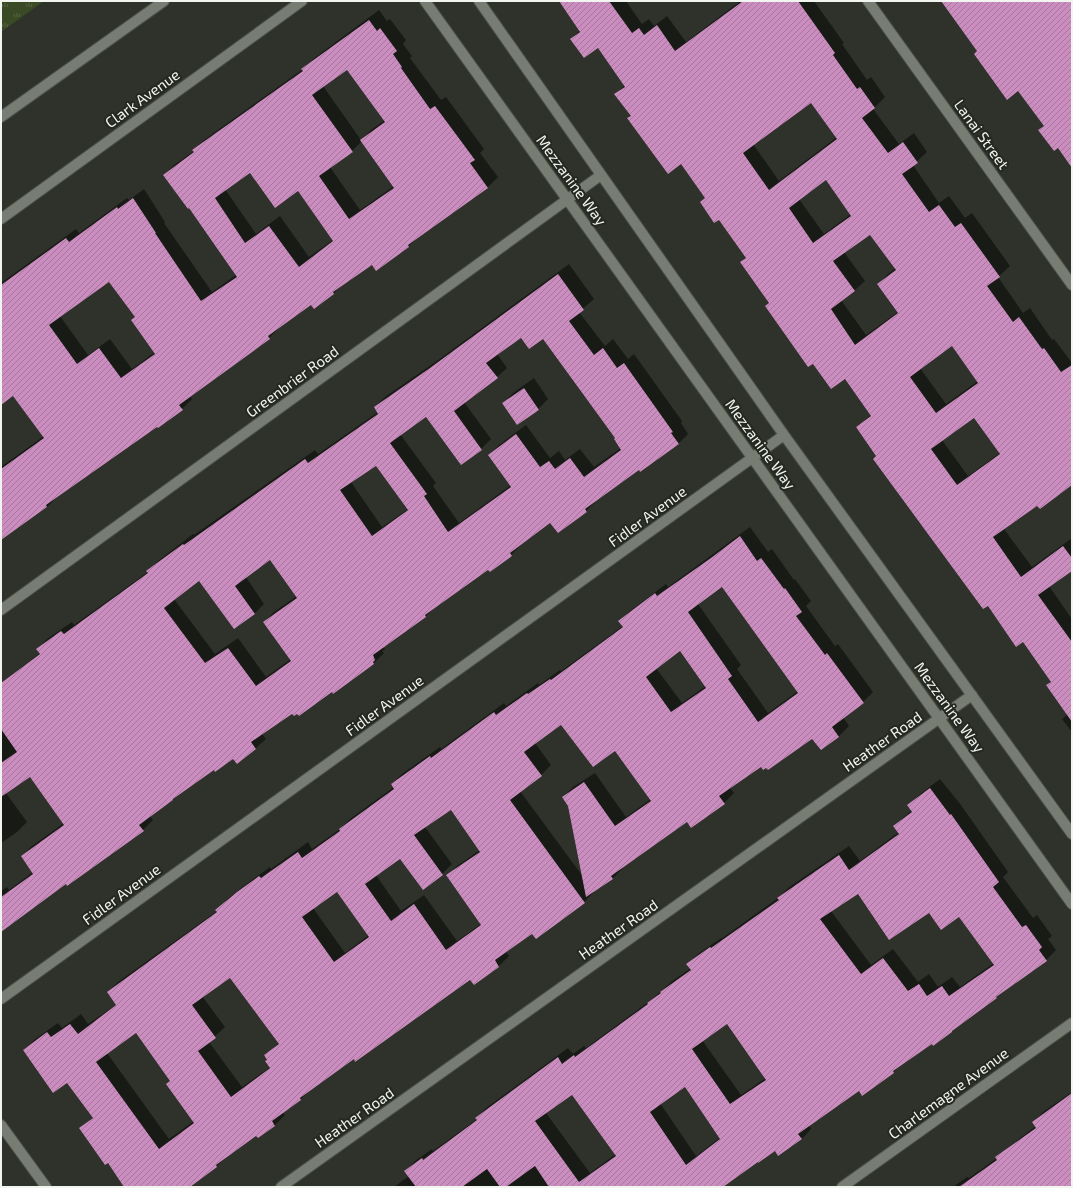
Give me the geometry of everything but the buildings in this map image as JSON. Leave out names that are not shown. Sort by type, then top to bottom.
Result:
[{"type":"street","points":[[1,117],[164,1]]},
{"type":"street","name":"Clark Avenue","points":[[1,219],[302,1]]},
{"type":"street","name":"Mezzanine Way","points":[[425,1],[1072,904]]},
{"type":"street","name":"Mezzanine Way","points":[[479,1],[784,435],[1072,834]]},
{"type":"street","name":"Lanai Street","points":[[868,1],[1072,284]]},
{"type":"street","name":"Greenbrier Road","points":[[1,610],[601,176]]},
{"type":"street","name":"Fidler Avenue","points":[[1,999],[784,435]]},
{"type":"street","name":"Heather Road","points":[[281,1187],[972,695]]},
{"type":"street","name":"Charlemagne Avenue","points":[[842,1187],[1072,1023]]},
{"type":"street","points":[[1,1125],[46,1187]]},
{"type":"green space","points":[[1,1],[44,1],[1,32]]}]
